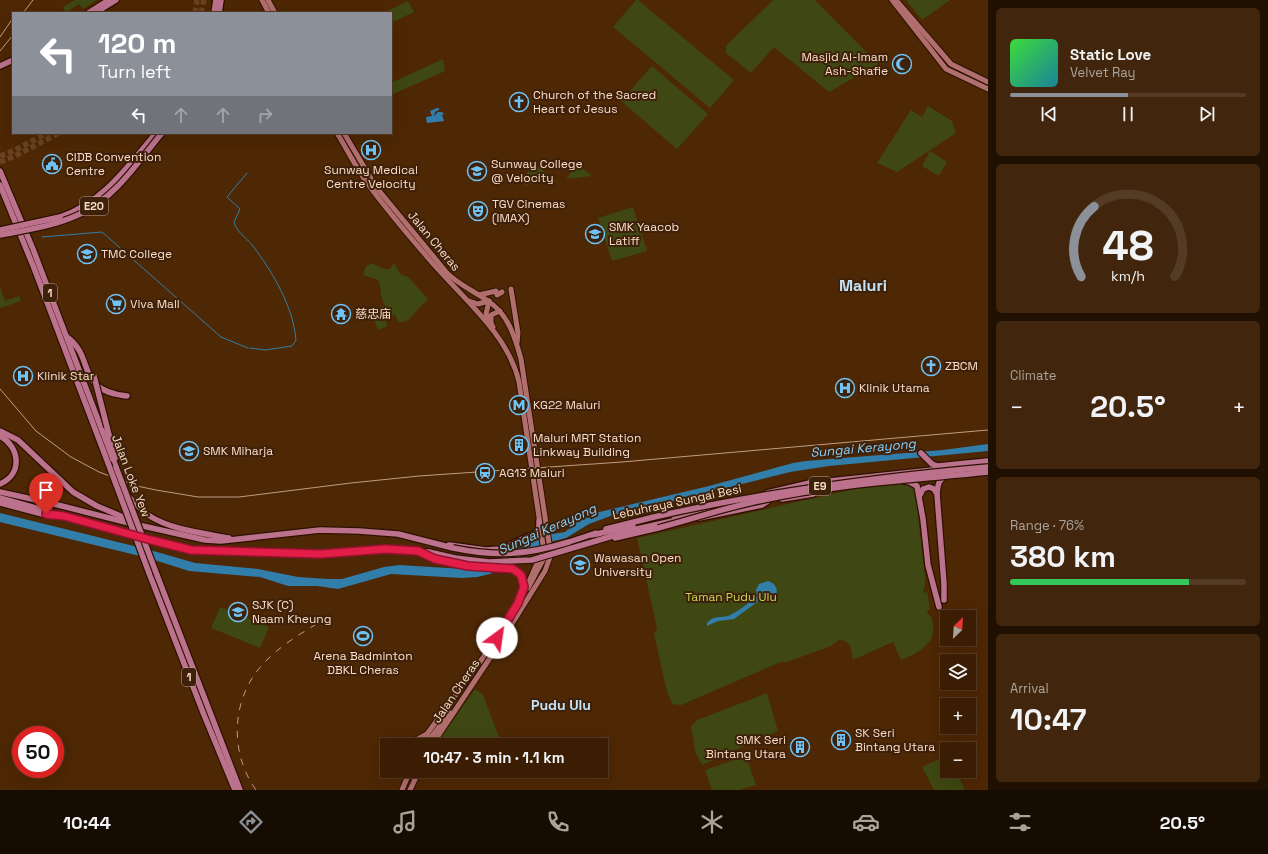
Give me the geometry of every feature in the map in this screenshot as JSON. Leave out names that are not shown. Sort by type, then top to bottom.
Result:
[{"type":"highway","points":[[90,12],[109,0]]},
{"type":"highway","points":[[97,12],[116,0]]},
{"type":"highway","points":[[214,12],[216,0]]},
{"type":"highway","points":[[219,12],[221,0]]},
{"type":"highway","points":[[0,64],[12,58]]},
{"type":"highway","name":"E20","points":[[0,230],[49,221],[72,213],[90,203],[110,187],[155,134]]},
{"type":"highway","name":"E20","points":[[0,234],[61,222],[87,211],[113,190],[161,134]]},
{"type":"highway","name":"Jalan Loke Yew","points":[[0,171],[33,249],[127,495],[233,779],[235,790]]},
{"type":"highway","name":"Jalan Loke Yew","points":[[0,185],[34,268],[204,715],[233,779],[240,790]]},
{"type":"highway","points":[[67,337],[79,349],[88,375],[95,384],[112,393],[127,396]]},
{"type":"highway","points":[[93,373],[114,450],[116,467]]},
{"type":"highway","name":"Lebuhraya Sungai Besi","points":[[0,430],[18,440],[73,492],[96,506],[123,517],[134,524],[205,540],[237,539],[320,530],[398,534],[453,548],[497,555],[520,553],[553,547],[592,535],[612,526],[780,491],[883,477],[988,466]]},
{"type":"highway","points":[[0,436],[8,440],[13,447],[17,464],[10,478],[0,484]]},
{"type":"highway","points":[[921,453],[935,466],[961,465],[988,461]]},
{"type":"highway","name":"E9","points":[[596,541],[780,489],[814,482],[892,473],[988,466]]},
{"type":"highway","name":"Lebuhraya Sungai Besi","points":[[0,503],[46,514],[64,516],[174,547],[203,551],[321,554],[386,549],[418,551],[455,561],[489,562],[532,560],[596,541],[608,540],[658,528],[737,505],[775,497],[868,483],[988,472]]},
{"type":"highway","name":"E9","points":[[592,535],[677,517],[898,480],[988,472]]},
{"type":"highway","points":[[944,600],[937,494],[938,482],[948,475]]},
{"type":"highway","points":[[898,480],[910,482],[917,486],[920,495],[928,565],[939,607]]},
{"type":"highway","points":[[774,487],[814,482]]},
{"type":"highway","points":[[920,495],[923,489],[928,487],[934,489],[937,494]]},
{"type":"highway","points":[[0,492],[50,502],[134,524]]},
{"type":"highway","points":[[127,495],[142,510],[160,521],[180,529],[237,539]]},
{"type":"highway","points":[[0,498],[64,516]]},
{"type":"highway","points":[[664,525],[745,509],[762,505],[768,501]]},
{"type":"highway","points":[[433,543],[486,550],[500,549],[536,533],[540,521]]},
{"type":"highway","points":[[455,561],[477,568],[513,569],[519,573],[524,583],[518,603]]},
{"type":"main road","points":[[262,0],[268,12]]},
{"type":"main road","points":[[268,0],[274,12]]},
{"type":"main road","points":[[892,0],[944,67],[949,71],[988,89]]},
{"type":"main road","points":[[896,0],[948,62],[957,68],[988,82]]},
{"type":"main road","points":[[948,62],[948,67],[960,76]]},
{"type":"main road","name":"Jalan Cheras","points":[[338,134],[363,176],[378,197],[502,344],[517,374],[540,521],[545,559],[532,582],[482,659],[426,738]]},
{"type":"main road","name":"Jalan Cheras","points":[[345,134],[376,187],[453,280],[489,301],[507,320],[517,347],[524,379],[550,551],[546,554],[545,559],[506,633],[437,738]]},
{"type":"main road","points":[[511,288],[518,333],[517,347]]},
{"type":"main road","points":[[478,295],[499,292]]},
{"type":"main road","points":[[466,300],[478,304],[489,301],[486,314],[492,324],[495,334]]},
{"type":"main road","points":[[492,324],[492,315],[500,311]]},
{"type":"main road","points":[[549,544],[556,549]]},
{"type":"main road","points":[[429,738],[456,708]]},
{"type":"main road","points":[[420,738],[427,734]]},
{"type":"main road","points":[[402,790],[407,778]]},
{"type":"main road","points":[[413,782],[414,778]]},
{"type":"main road","points":[[410,790],[415,778]]},
{"type":"green space","points":[[75,0],[97,0],[83,9],[79,4],[66,12],[63,7]]},
{"type":"green space","points":[[636,0],[638,0],[734,80],[710,108],[613,27]]},
{"type":"green space","points":[[773,0],[815,0],[878,64],[829,92],[774,47],[751,73],[726,53],[726,46]]},
{"type":"green space","points":[[906,0],[950,0],[922,20]]},
{"type":"green space","points":[[408,1],[414,12],[392,23],[392,12],[385,12]]},
{"type":"green space","points":[[443,59],[445,71],[392,95],[392,83]]},
{"type":"green space","points":[[652,66],[708,114],[677,149],[621,101]]},
{"type":"green space","points":[[928,106],[952,121],[956,133],[897,172],[877,163],[911,110],[922,117]]},
{"type":"green space","points":[[930,151],[947,162],[939,176],[922,166]]},
{"type":"green space","points":[[534,163],[556,181],[525,185],[524,177]]},
{"type":"green space","points":[[577,164],[592,176],[566,179]]},
{"type":"green space","points":[[633,207],[647,251],[612,261],[598,218]]},
{"type":"green space","points":[[371,263],[384,269],[390,269],[394,263],[399,272],[408,277],[428,299],[408,320],[399,323],[395,315],[385,317],[387,326],[378,330],[371,312],[377,307],[385,306],[378,280],[363,275],[366,266]]},
{"type":"green space","points":[[0,287],[5,301],[19,296],[21,301],[0,308]]},
{"type":"green space","name":"Taman Pudu Ulu","points":[[904,483],[915,489],[925,577],[925,586],[923,590],[924,594],[927,591],[930,610],[927,610],[928,614],[932,618],[933,625],[932,637],[924,647],[913,655],[901,660],[893,642],[853,660],[850,645],[845,641],[839,640],[831,646],[784,663],[783,661],[681,705],[672,704],[666,688],[654,634],[657,628],[637,538],[859,488]]},
{"type":"green space","points":[[220,607],[269,627],[260,648],[211,628]]},
{"type":"green space","points":[[475,689],[483,695],[499,738],[441,738]]},
{"type":"green space","points":[[767,693],[778,731],[702,765],[695,751],[691,726],[697,720]]},
{"type":"green space","points":[[746,756],[756,785],[739,790],[712,790],[705,770]]},
{"type":"green space","points":[[940,758],[940,778],[959,778],[965,790],[934,790],[922,767]]},
{"type":"water","points":[[439,108],[439,110],[435,112],[434,116],[438,112],[442,112],[444,114],[442,115],[444,121],[427,123],[426,117],[432,116],[430,111]]},
{"type":"water","points":[[988,444],[988,451],[829,466],[790,472],[613,515],[589,524],[566,538],[533,548],[490,574],[477,577],[462,578],[391,574],[338,589],[317,586],[288,586],[260,577],[189,571],[148,558],[0,522],[0,513],[150,550],[195,563],[258,569],[298,577],[342,579],[384,567],[399,565],[480,570],[533,539],[540,536],[565,532],[579,520],[591,514],[709,486],[793,463],[943,450]]},
{"type":"water","points":[[768,581],[774,584],[777,591],[773,600],[764,597],[734,619],[718,621],[707,626],[707,623],[710,620],[730,615],[744,606],[757,596],[756,590],[759,584]]},
{"type":"waterway","points":[[247,173],[227,197],[240,209],[234,222],[235,226],[260,256],[281,290],[291,315],[296,340],[292,346],[265,350],[250,348]]},
{"type":"waterway","points":[[42,237],[102,232],[221,337],[248,348]]},
{"type":"tunnel","points":[[195,12],[197,0]]},
{"type":"tunnel","points":[[201,12],[204,0]]},
{"type":"tunnel","points":[[0,156],[13,151],[45,134]]},
{"type":"tunnel","points":[[0,162],[15,156],[57,134]]},
{"type":"tram line","points":[[24,12],[33,0]]},
{"type":"tram line","points":[[0,37],[12,19]]},
{"type":"tram line","points":[[0,51],[12,36]]},
{"type":"tram line","points":[[0,389],[36,431],[71,457],[99,472],[137,486],[198,497],[239,497],[419,476],[622,462],[988,430]]},
{"type":"railway","points":[[256,790],[247,775],[241,759],[238,743],[237,726],[245,693],[252,678],[270,656],[296,637],[333,614]]},
{"type":"place","name":"Masjid Al-Imam Ash-Shafie","points":[[902,64]]},
{"type":"place","name":"Church of the Sacred Heart of Jesus","points":[[519,102]]},
{"type":"place","name":"Sunway Medical Centre Velocity","points":[[371,150]]},
{"type":"place","name":"CIDB Convention Centre","points":[[52,164]]},
{"type":"place","name":"Sunway College @ Velocity","points":[[477,171]]},
{"type":"place","name":"TGV Cinemas (IMAX)","points":[[478,211]]},
{"type":"place","name":"SMK Yaacob Latiff","points":[[595,234]]},
{"type":"place","name":"TMC College","points":[[87,254]]},
{"type":"place","name":"Viva Mall","points":[[116,304]]},
{"type":"place","name":"慈忠庙","points":[[341,314]]},
{"type":"place","name":"ZBCM","points":[[931,366]]},
{"type":"place","name":"Klinik Star","points":[[23,376]]},
{"type":"place","name":"Klinik Utama","points":[[845,388]]},
{"type":"place","name":"KG22 Maluri","points":[[519,405]]},
{"type":"place","name":"Maluri MRT Station Linkway Building","points":[[519,445]]},
{"type":"place","name":"SMK Miharja","points":[[189,451]]},
{"type":"place","name":"AG13 Maluri","points":[[485,473]]},
{"type":"place","name":"Wawasan Open University","points":[[580,565]]},
{"type":"place","name":"SJK (C) Naam Kheung","points":[[238,612]]},
{"type":"place","name":"Arena Badminton DBKL Cheras","points":[[363,636]]},
{"type":"place","name":"SK Seri Bintang Utara","points":[[841,740]]},
{"type":"place","name":"SMK Seri Bintang Utara","points":[[800,747]]},
{"type":"district","name":"Maluri","points":[[863,285]]},
{"type":"district","name":"Pudu Ulu","points":[[561,705]]},
{"type":"route","points":[[46,514],[64,516],[174,547],[191,550],[321,554],[386,549],[418,551],[435,559],[455,564],[513,569],[521,575],[524,581],[524,587],[518,603],[497,638]]},
{"type":"water label","name":"Sungai Kerayong","points":[[863,448]]},
{"type":"water label","name":"Sungai Kerayong","points":[[547,529]]}]
